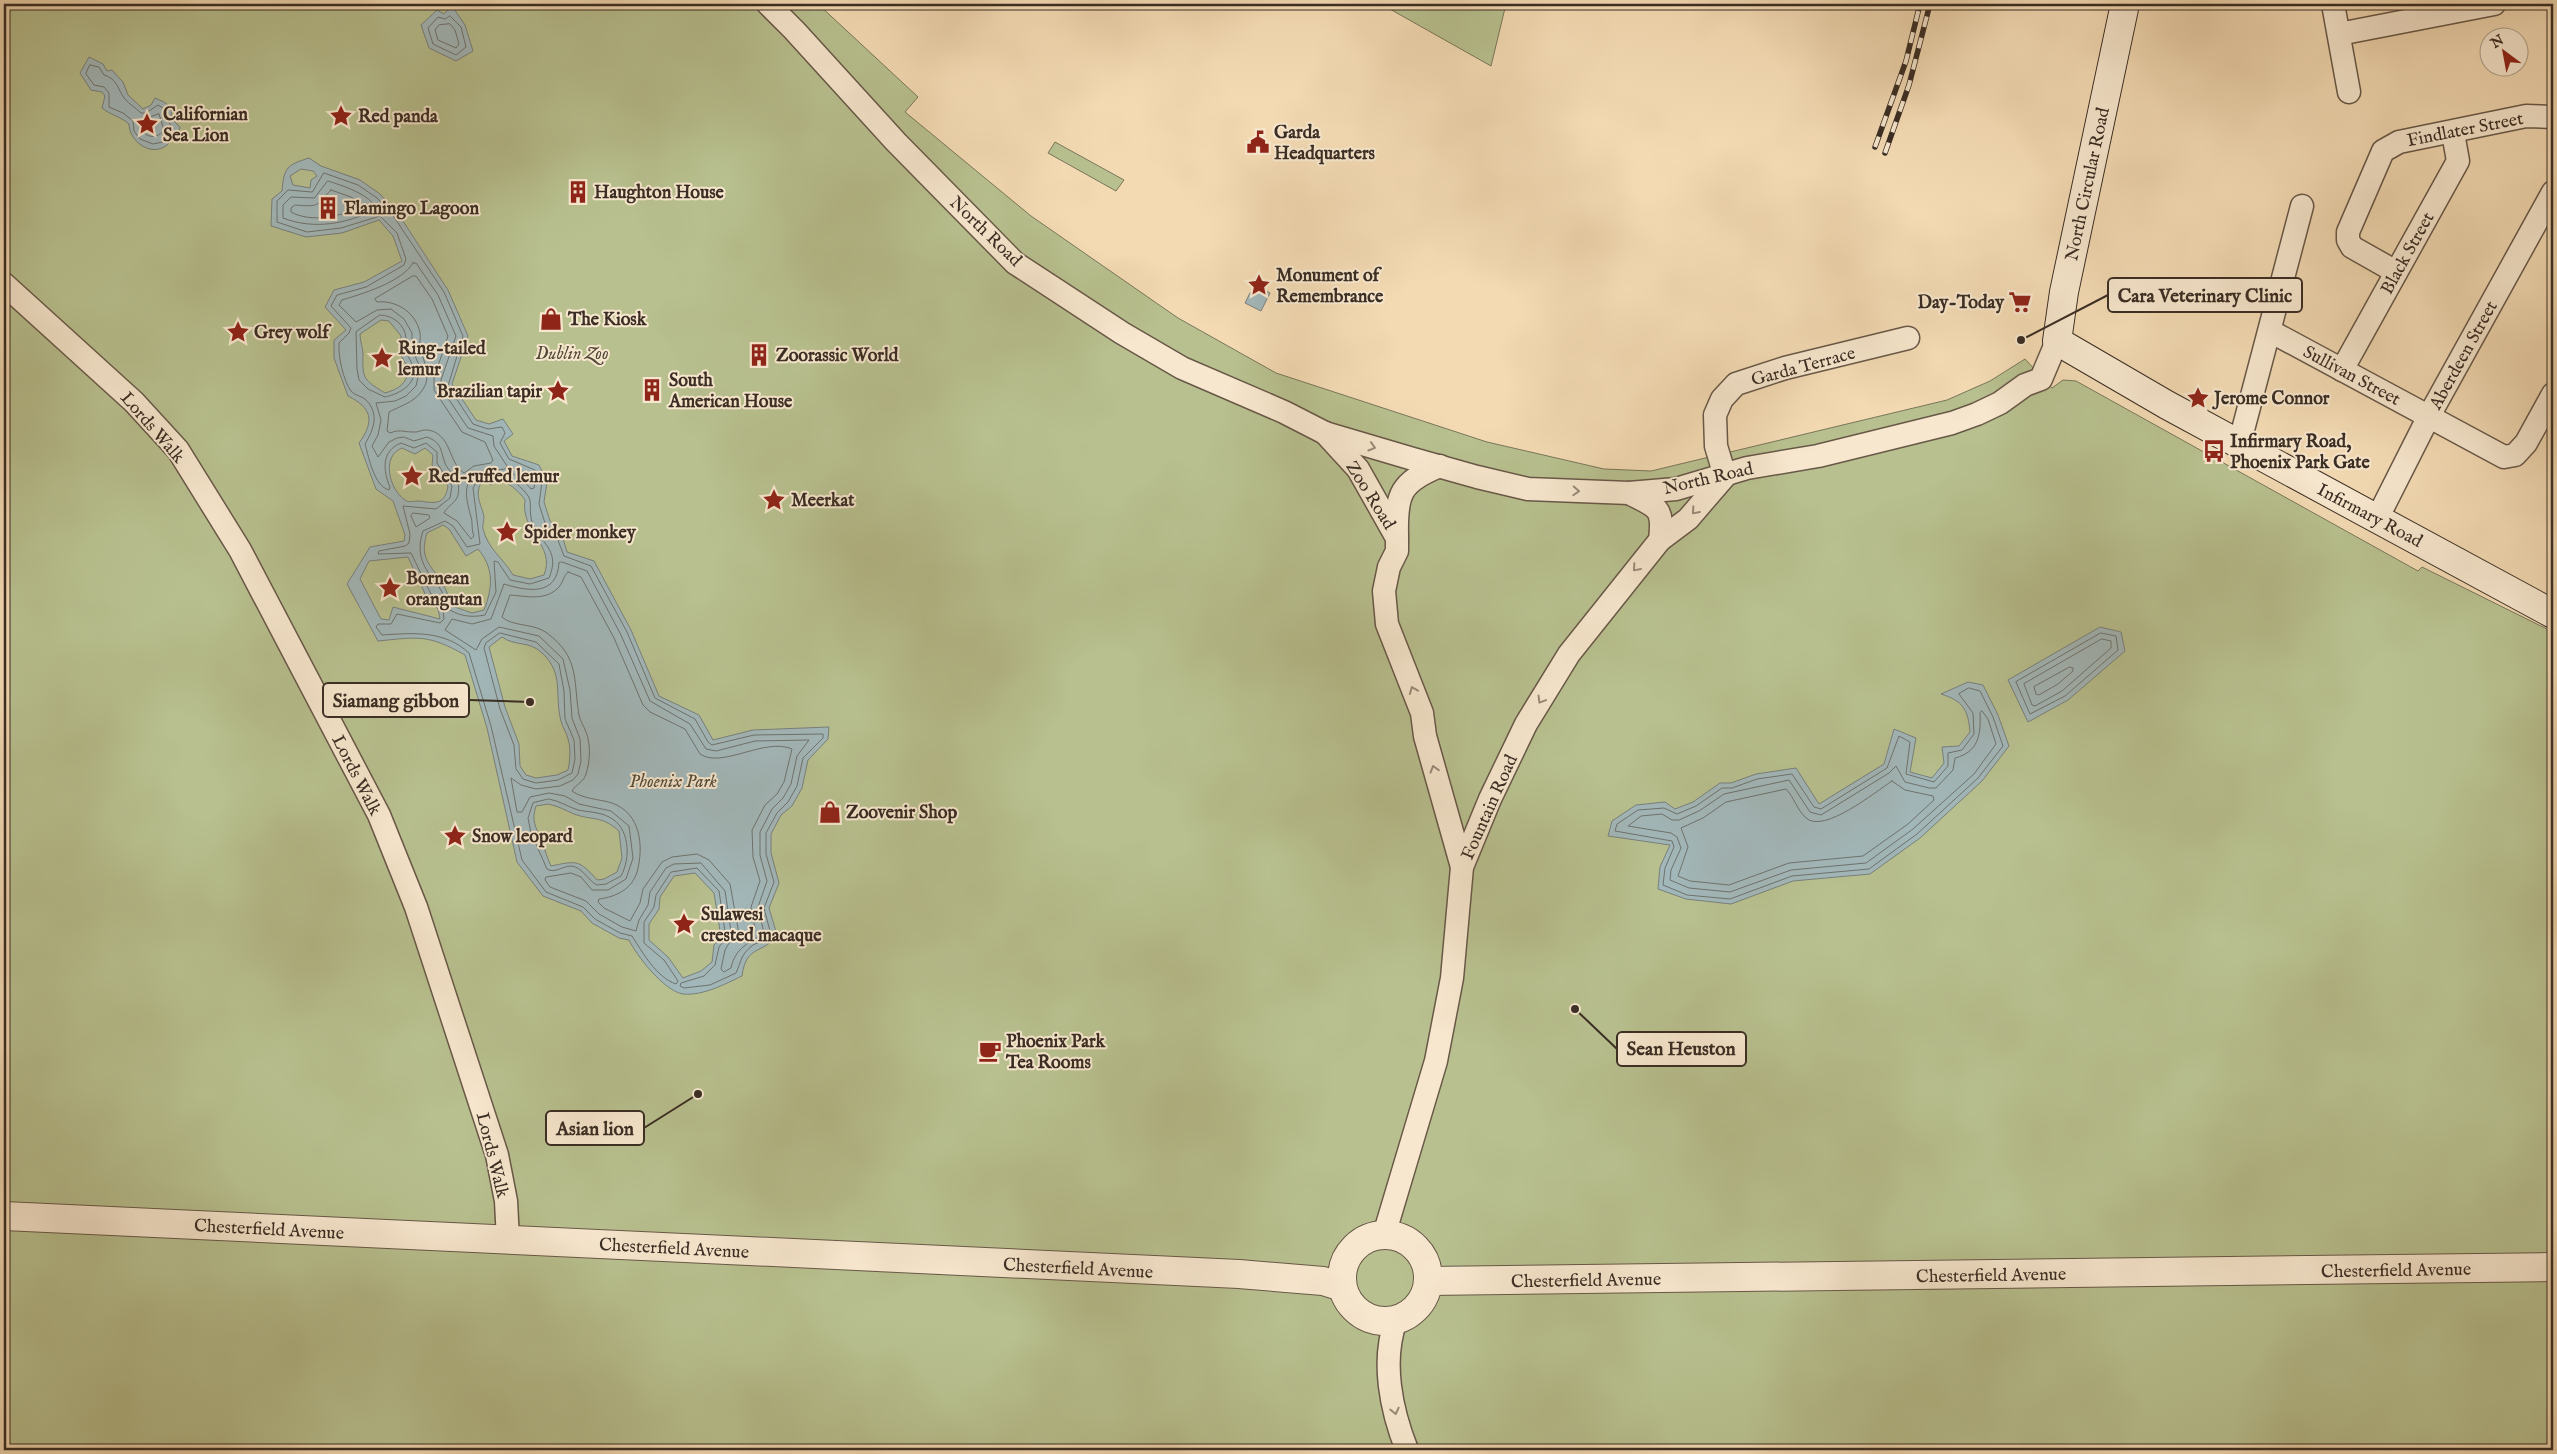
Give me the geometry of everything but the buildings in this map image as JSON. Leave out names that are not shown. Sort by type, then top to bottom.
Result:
[{"type":"street","name":"North Road","points":[[768,4],[896,142],[1015,263],[1158,356],[1251,397],[1325,433],[1440,466],[1528,489],[1629,493],[1676,489],[1747,468],[1818,456],[1952,423],[1977,414],[2000,403],[2024,385],[2033,370],[2052,352]]},
{"type":"street","name":"North Circular Road","points":[[2052,352],[2125,4]]},
{"type":"street","points":[[2333,4],[2349,92]]},
{"type":"street","points":[[2339,34],[2494,4]]},
{"type":"street","name":"Findlater Street","points":[[2396,272],[2352,247],[2348,240],[2348,232],[2383,152],[2399,142],[2453,133],[2526,116],[2553,117]]},
{"type":"street","name":"Black Street","points":[[2342,370],[2458,161],[2453,133]]},
{"type":"street","name":"Aberdeen Street","points":[[2377,519],[2429,416],[2553,192]]},
{"type":"street","points":[[2238,444],[2270,331],[2302,206]]},
{"type":"street","name":"Lords Walk","points":[[4,284],[134,402],[178,450],[240,550],[379,814],[416,907],[497,1155],[506,1201],[508,1240]]},
{"type":"street","name":"Sullivan Street","points":[[2270,331],[2504,457],[2515,456],[2526,443],[2553,394]]},
{"type":"street","name":"Garda Terrace","points":[[1725,476],[1716,446],[1715,415],[1722,399],[1736,384],[1785,368],[1908,338]]},
{"type":"street","name":"Infirmary Road","points":[[2052,352],[2109,373],[2553,614]]},
{"type":"street","name":"Zoo Road","points":[[1325,433],[1358,469],[1397,538],[1397,551],[1390,566],[1384,591],[1387,624],[1422,713],[1425,736],[1462,867]]},
{"type":"street","points":[[1397,538],[1397,504],[1403,488],[1425,472],[1440,466]]},
{"type":"street","name":"Fountain Road","points":[[1384,1235],[1436,1061],[1452,978],[1462,867],[1490,799],[1526,724],[1569,654],[1660,540],[1688,519],[1725,476]]},
{"type":"street","points":[[1629,493],[1654,506],[1660,514],[1662,520],[1660,540]]},
{"type":"street","points":[[1444,802],[1456,812],[1467,815],[1478,812],[1490,799]]},
{"type":"street","name":"Chesterfield Avenue","points":[[4,1216],[1239,1274],[1322,1281],[1342,1287]]},
{"type":"street","points":[[1384,1235],[1398,1237],[1416,1249],[1427,1267],[1428,1281],[1425,1294],[1418,1306],[1409,1314],[1396,1320],[1382,1321],[1368,1318],[1352,1306],[1342,1287],[1345,1261],[1352,1250],[1360,1242],[1384,1235]]},
{"type":"street","name":"Chesterfield Avenue","points":[[1428,1281],[2553,1268]]},
{"type":"street","points":[[1396,1320],[1390,1336],[1389,1371],[1397,1418],[1407,1450]]},
{"type":"green space","name":"Phoenix Park","points":[[4,4],[818,4],[918,97],[905,112],[1031,216],[1178,318],[1276,373],[1487,442],[1604,469],[1651,471],[1947,400],[1990,381],[2025,359],[2052,388],[2063,380],[2076,381],[2418,571],[2422,567],[2553,632],[2553,1450],[4,1450]]},
{"type":"green space","points":[[1381,4],[1506,4],[1491,66]]},
{"type":"green space","points":[[1055,142],[1124,180],[1116,191],[1048,153]]},
{"type":"water","points":[[452,6],[465,25],[473,51],[456,61],[429,48],[421,25],[437,10],[444,14]]},
{"type":"water","points":[[89,57],[103,64],[107,71],[112,70],[123,82],[128,95],[143,109],[151,105],[155,98],[172,108],[171,118],[180,127],[179,131],[167,145],[160,149],[153,149],[141,145],[132,136],[129,124],[102,108],[105,96],[102,92],[91,90],[80,73]]},
{"type":"water","points":[[309,158],[321,166],[360,180],[380,194],[399,215],[448,290],[468,336],[452,384],[476,420],[489,424],[503,419],[513,434],[504,441],[512,456],[539,465],[547,482],[544,502],[550,521],[561,532],[567,552],[594,561],[631,630],[659,696],[699,715],[713,740],[753,730],[829,727],[828,739],[808,760],[802,788],[792,806],[781,815],[771,834],[771,853],[779,883],[769,908],[777,935],[772,941],[751,954],[744,966],[742,976],[714,989],[683,994],[668,987],[652,972],[629,940],[619,938],[592,923],[581,911],[543,896],[517,862],[487,728],[465,655],[432,640],[413,638],[378,641],[347,584],[370,547],[404,541],[405,535],[393,501],[376,489],[359,443],[369,422],[368,416],[362,405],[348,396],[334,358],[334,340],[346,330],[325,307],[334,290],[364,282],[402,261],[393,236],[379,220],[342,233],[306,237],[271,226],[272,199],[282,191],[284,177],[288,168]],"holes":[[[301,169],[313,171],[317,176],[311,180],[310,188],[293,185],[290,176]],[[381,320],[389,321],[401,336],[399,352],[409,370],[406,379],[394,390],[385,393],[366,378],[363,369],[360,334]],[[402,448],[415,454],[425,448],[433,455],[432,465],[448,486],[444,497],[438,502],[410,502],[405,500],[399,495],[391,481],[391,458],[395,452]],[[496,481],[504,482],[516,490],[525,500],[525,511],[528,521],[545,555],[544,575],[530,579],[513,575],[488,542],[483,529],[484,517],[478,496],[481,483],[486,482],[491,485]],[[443,525],[449,529],[466,556],[478,549],[487,563],[490,578],[489,593],[484,610],[472,613],[452,606],[444,586],[427,560],[424,549],[427,533]],[[408,557],[427,598],[438,609],[440,619],[393,607],[389,620],[381,619],[360,579],[369,561]],[[502,637],[511,642],[532,646],[541,652],[553,668],[556,676],[562,726],[570,746],[568,770],[557,775],[536,778],[526,775],[520,766],[519,744],[505,707],[489,647]],[[548,804],[574,814],[602,820],[613,826],[619,831],[622,858],[617,872],[604,879],[597,880],[586,868],[577,863],[551,866],[536,827],[534,816],[536,806]],[[695,873],[714,893],[721,937],[714,945],[712,962],[701,971],[683,978],[668,957],[649,940],[649,924],[659,909],[660,897],[674,876]]]},
{"type":"water","points":[[1261,288],[1270,293],[1261,311],[1245,303],[1250,293]]},
{"type":"water","points":[[2100,627],[2121,632],[2125,651],[2068,700],[2028,722],[2008,680]]},
{"type":"water","points":[[1968,682],[1983,685],[1998,715],[2009,746],[1982,781],[1920,838],[1870,874],[1793,881],[1731,904],[1686,899],[1658,889],[1660,867],[1670,845],[1608,836],[1612,821],[1636,805],[1665,802],[1675,809],[1693,802],[1720,783],[1731,783],[1756,774],[1796,768],[1819,804],[1884,764],[1894,729],[1916,738],[1910,772],[1932,778],[1944,763],[1942,747],[1959,746],[1970,732],[1968,717],[1963,707],[1955,700],[1941,694]]},
{"type":"railway","points":[[1875,147],[1906,61],[1920,4]]},
{"type":"railway","points":[[1885,153],[1909,85],[1930,4]]},
{"type":"place","name":"Red panda","points":[[341,116]]},
{"type":"place","name":"Californian Sea Lion","points":[[147,124]]},
{"type":"place","name":"Garda Headquarters","points":[[1258,142]]},
{"type":"place","name":"Haughton House","points":[[578,192]]},
{"type":"place","name":"Flamingo Lagoon","points":[[328,208]]},
{"type":"place","name":"Monument of Remembrance","points":[[1259,285]]},
{"type":"place","name":"Day-Today","points":[[2020,302]]},
{"type":"place","name":"The Kiosk","points":[[551,319]]},
{"type":"place","name":"Grey wolf","points":[[238,332]]},
{"type":"place","name":"Cara Veterinary Clinic","points":[[2021,340]]},
{"type":"place","name":"Zoorassic World","points":[[759,355]]},
{"type":"place","name":"Ring-tailed lemur","points":[[382,358]]},
{"type":"place","name":"South American House","points":[[652,390]]},
{"type":"place","name":"Brazilian tapir","points":[[558,391]]},
{"type":"place","name":"Jerome Connor","points":[[2198,398]]},
{"type":"place","name":"Infirmary Road, Phoenix Park Gate","points":[[2214,451]]},
{"type":"place","name":"Red-ruffed lemur","points":[[412,476]]},
{"type":"place","name":"Meerkat","points":[[774,500]]},
{"type":"place","name":"Spider monkey","points":[[507,532]]},
{"type":"place","name":"Bornean orangutan","points":[[390,588]]},
{"type":"place","name":"Siamang gibbon","points":[[530,702]]},
{"type":"place","name":"Zoovenir Shop","points":[[830,812]]},
{"type":"place","name":"Snow leopard","points":[[455,836]]},
{"type":"place","name":"Sulawesi crested macaque","points":[[684,924]]},
{"type":"place","name":"Sean Heuston","points":[[1575,1009]]},
{"type":"place","name":"Phoenix Park Tea Rooms","points":[[990,1051]]},
{"type":"place","name":"Asian lion","points":[[698,1094]]},
{"type":"park label","name":"Dublin Zoo","points":[[572,353]]}]
